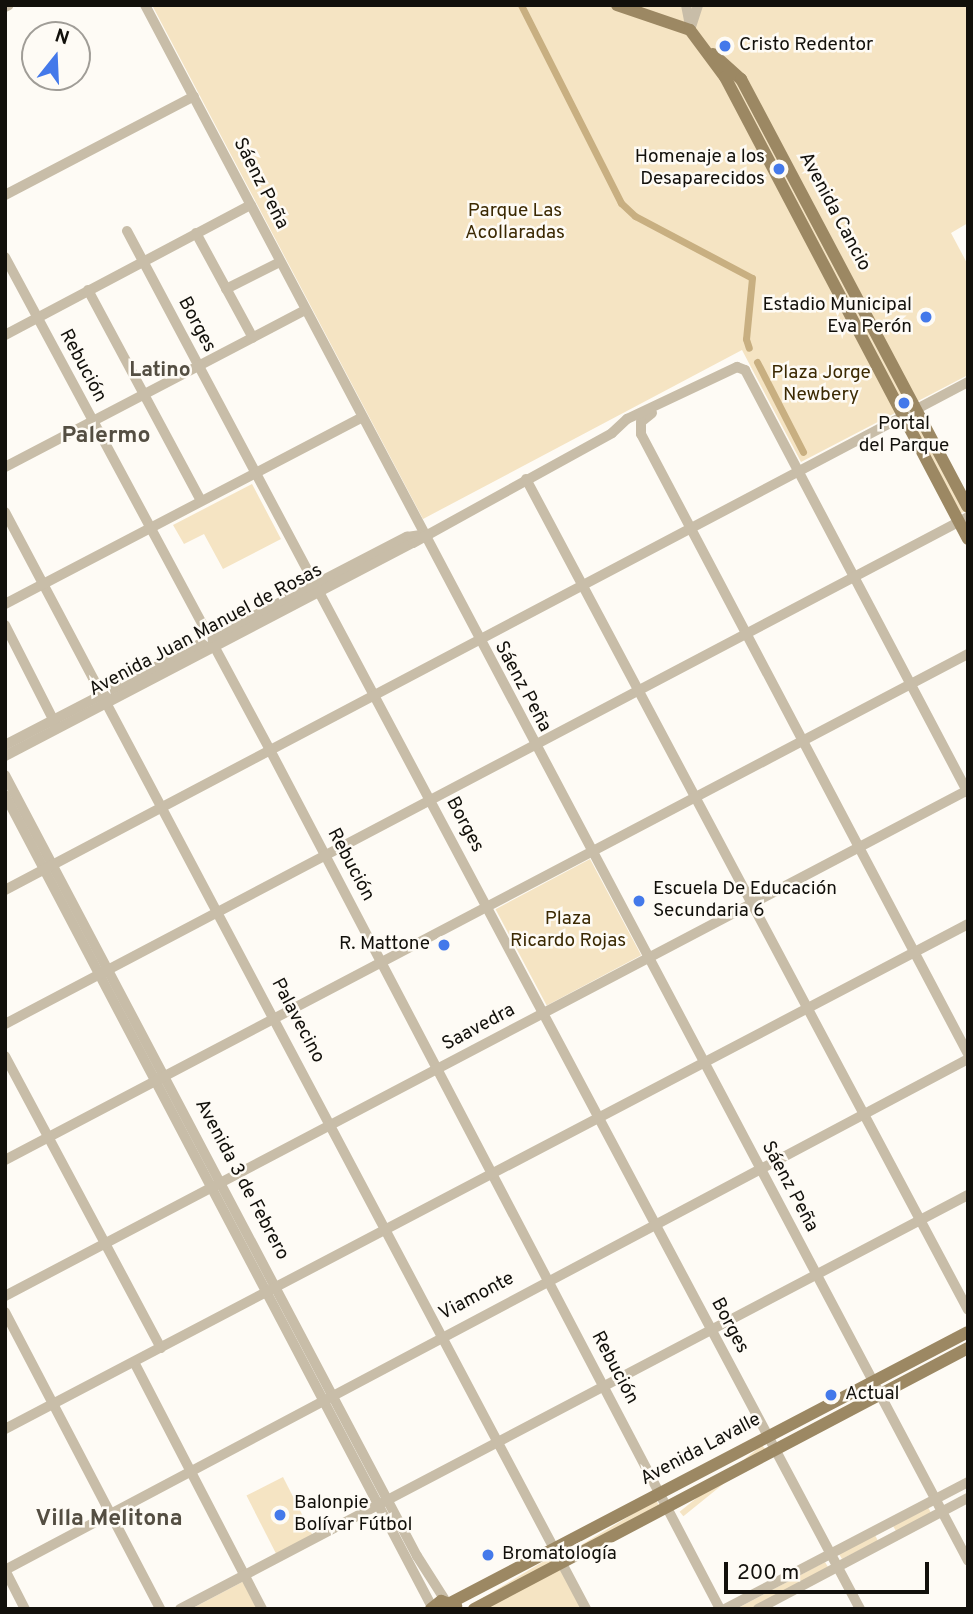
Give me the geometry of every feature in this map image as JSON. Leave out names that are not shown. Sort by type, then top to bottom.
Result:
[{"type":"main road","points":[[617,5],[690,30]]},
{"type":"main road","name":"Avenida Cancio","points":[[690,30],[725,77],[903,416],[963,520],[968,539]]},
{"type":"main road","name":"Avenida Cancio","points":[[701,46],[741,79],[968,507]]},
{"type":"main road","points":[[783,189],[797,182]]},
{"type":"main road","name":"Avenida Lavalle","points":[[474,1609],[775,1449],[968,1332]]},
{"type":"main road","name":"Avenida Lavalle","points":[[432,1608],[451,1604],[768,1437],[968,1348]]},
{"type":"street","name":"Sáenz Peña","points":[[145,5],[421,534],[968,1561]]},
{"type":"street","name":"Avenida Cancio","points":[[686,5],[690,30]]},
{"type":"street","points":[[690,30],[698,5]]},
{"type":"street","points":[[5,195],[194,96]]},
{"type":"street","points":[[5,335],[251,205]]},
{"type":"street","name":"Borges","points":[[127,231],[315,589],[376,695],[860,1609]]},
{"type":"street","points":[[196,233],[253,338]]},
{"type":"street","name":"Rebución","points":[[5,257],[210,644],[270,750],[723,1609]]},
{"type":"street","points":[[226,289],[280,262]]},
{"type":"street","points":[[88,290],[201,501]]},
{"type":"street","points":[[5,467],[305,310]]},
{"type":"street","name":"Avenida Juan Manuel de Rosas","points":[[5,756],[56,725],[612,433],[627,419],[666,404],[737,367],[743,368],[798,471]]},
{"type":"street","points":[[5,890],[968,382]]},
{"type":"street","points":[[666,404],[641,422],[641,434],[968,1056]]},
{"type":"street","points":[[5,604],[361,418]]},
{"type":"street","points":[[612,433],[627,429],[641,434]]},
{"type":"street","points":[[798,471],[967,791]]},
{"type":"street","points":[[526,479],[968,1310]]},
{"type":"street","name":"Palavecino","points":[[5,512],[220,911],[586,1609]]},
{"type":"street","points":[[5,1024],[963,520]]},
{"type":"street","points":[[5,536],[15,531]]},
{"type":"street","points":[[5,625],[56,725]]},
{"type":"street","points":[[5,1160],[968,654]]},
{"type":"street","name":"Avenida Juan Manuel de Rosas","points":[[5,745],[56,725]]},
{"type":"street","name":"Avenida 3 de Febrero","points":[[5,775],[49,867],[161,1079],[212,1188],[267,1293],[384,1502],[413,1559],[432,1608]]},
{"type":"street","name":"Saavedra","points":[[5,1297],[967,791]]},
{"type":"street","name":"Avenida 3 de Febrero","points":[[5,795],[49,867]]},
{"type":"street","points":[[5,1429],[968,924]]},
{"type":"street","points":[[5,1056],[161,1348]]},
{"type":"street","name":"Viamonte","points":[[5,1570],[968,1056]]},
{"type":"street","name":"Avenida 3 de Febrero","points":[[161,1079],[223,1182],[278,1287],[327,1396]]},
{"type":"street","points":[[180,1609],[968,1195]]},
{"type":"street","points":[[5,1312],[160,1609]]},
{"type":"street","points":[[134,1362],[262,1609]]},
{"type":"street","points":[[723,1609],[968,1482]]},
{"type":"street","points":[[758,1609],[968,1498]]},
{"type":"street","name":"Avenida 3 de Febrero","points":[[413,1559],[451,1604]]},
{"type":"street","points":[[5,1570],[25,1609]]},
{"type":"green space","name":"Parque Las Acollaradas","points":[[152,5],[968,5],[968,223],[951,233],[968,265],[968,375],[801,462],[742,350],[423,519]]},
{"type":"green space","points":[[917,420],[965,511],[959,514],[911,423]]},
{"type":"green space","points":[[252,484],[281,539],[223,569],[204,534],[184,544],[173,525]]},
{"type":"green space","name":"Plaza Ricardo Rojas","points":[[590,859],[641,955],[547,1005],[496,909]]},
{"type":"green space","points":[[762,1445],[766,1450],[683,1516],[680,1512]]},
{"type":"green space","name":"Balonpie Bolívar Fútbol","points":[[283,1477],[313,1535],[276,1554],[246,1496]]},
{"type":"green space","points":[[656,1500],[659,1505],[568,1560],[565,1555]]},
{"type":"green space","points":[[928,1507],[931,1513],[896,1531],[893,1526]]},
{"type":"green space","points":[[875,1535],[878,1541],[842,1559],[839,1554]]},
{"type":"green space","points":[[554,1555],[557,1560],[476,1609],[464,1609]]},
{"type":"green space","points":[[825,1562],[828,1567],[750,1609],[736,1609]]},
{"type":"green space","points":[[561,1569],[581,1609],[484,1609]]},
{"type":"green space","points":[[244,1581],[258,1609],[191,1609]]},
{"type":"waterway","points":[[521,5],[621,203],[635,216],[752,278],[746,339],[749,348]]},
{"type":"waterway","points":[[757,362],[803,452]]},
{"type":"place","name":"Cristo Redentor","points":[[725,46]]},
{"type":"place","name":"Homenaje a los Desaparecidos","points":[[779,169]]},
{"type":"place","name":"Estadio Municipal Eva Perón","points":[[926,317]]},
{"type":"place","name":"Portal del Parque","points":[[904,403]]},
{"type":"place","name":"Escuela De Educación Secundaria 6","points":[[639,901]]},
{"type":"place","name":"R. Mattone","points":[[444,945]]},
{"type":"place","name":"Actual","points":[[831,1395]]},
{"type":"place","name":"Balonpie Bolívar Fútbol","points":[[280,1515]]},
{"type":"place","name":"Bromatología","points":[[488,1555]]},
{"type":"district","name":"Latino","points":[[160,371]]},
{"type":"district","name":"Palermo","points":[[106,437]]},
{"type":"district","name":"Villa Melitona","points":[[109,1520]]},
{"type":"park label","name":"Plaza Jorge Newbery","points":[[821,385]]}]
